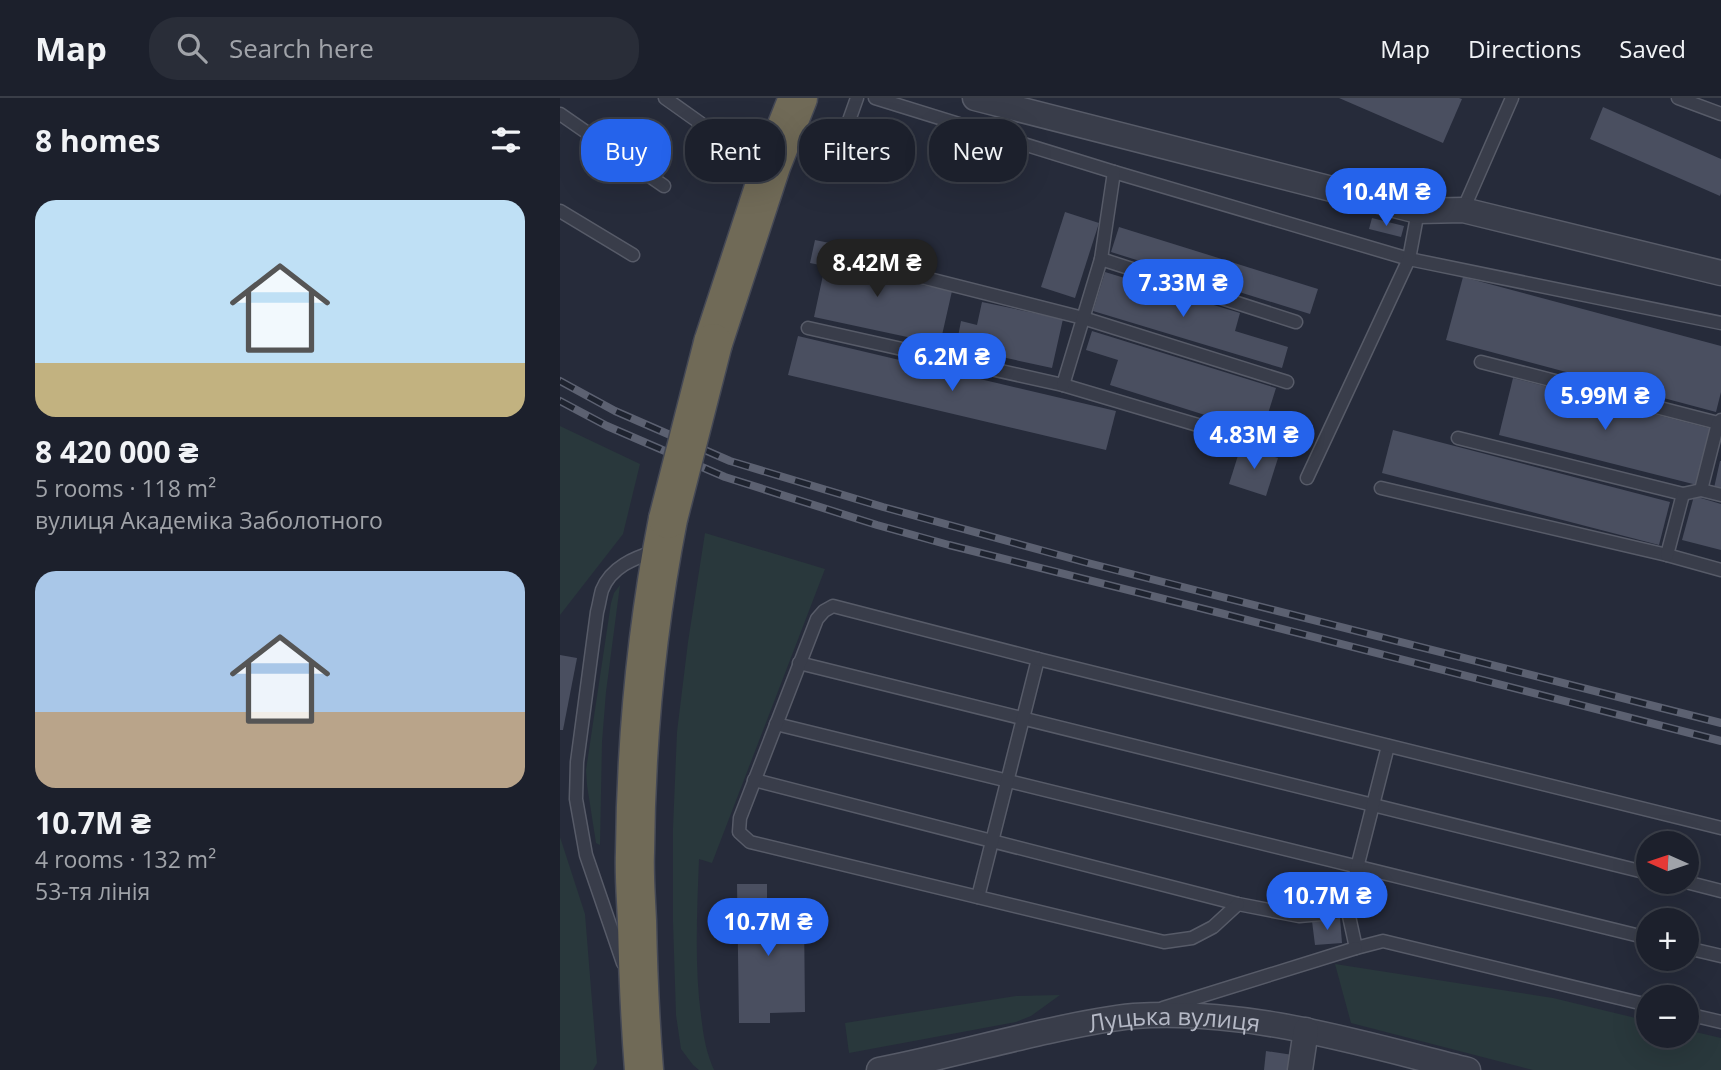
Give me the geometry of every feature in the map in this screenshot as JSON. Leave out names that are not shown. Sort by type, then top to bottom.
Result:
[{"type":"highway","points":[[644,1070],[639,1006],[635,853],[639,755],[648,654],[665,534],[713,343],[771,166],[798,98]]},
{"type":"street","points":[[975,98],[1418,211],[1463,210],[1721,273]]},
{"type":"street","name":"Луцька вулиця","points":[[879,1070],[1079,1024],[1134,1016],[1227,1018],[1269,1023],[1468,1070]]},
{"type":"street","points":[[1300,1070],[1306,1030]]},
{"type":"lane","points":[[665,98],[695,119]]},
{"type":"lane","points":[[850,119],[857,98]]},
{"type":"lane","points":[[875,98],[1409,259],[1721,323]]},
{"type":"lane","points":[[1463,210],[1512,98]]},
{"type":"lane","points":[[1678,98],[1721,114]]},
{"type":"lane","points":[[560,114],[664,186]]},
{"type":"lane","points":[[1063,385],[1101,259],[1114,172]]},
{"type":"lane","points":[[560,211],[633,255]]},
{"type":"lane","points":[[1307,478],[1409,259],[1418,211]]},
{"type":"lane","points":[[1101,259],[1296,322]]},
{"type":"lane","points":[[866,263],[1083,318],[1287,382]]},
{"type":"lane","points":[[808,328],[1063,385],[1275,448]]},
{"type":"lane","points":[[1481,362],[1720,422],[1701,490]]},
{"type":"lane","points":[[1458,438],[1683,494],[1701,490],[1721,495]]},
{"type":"lane","points":[[1381,488],[1721,570]]},
{"type":"lane","points":[[1667,555],[1683,494]]},
{"type":"lane","points":[[639,1006],[586,855],[576,799],[577,762],[597,612],[603,588],[617,569],[665,534]]},
{"type":"lane","points":[[1238,904],[1213,927],[1192,938],[1164,942],[750,842],[739,832],[740,818],[817,619],[833,606],[1721,828]]},
{"type":"lane","points":[[978,897],[1038,659]]},
{"type":"lane","points":[[799,663],[1636,870]]},
{"type":"lane","points":[[776,724],[1636,935]]},
{"type":"lane","points":[[1356,948],[1346,907],[1388,746]]},
{"type":"lane","points":[[754,780],[1238,904],[1299,916],[1322,914],[1346,907]]},
{"type":"lane","points":[[1699,885],[1721,891]]},
{"type":"lane","points":[[1134,1016],[1383,941],[1636,1002]]},
{"type":"lane","points":[[1699,951],[1721,956]]},
{"type":"lane","points":[[1699,1017],[1721,1022]]},
{"type":"shaded area","points":[[560,426],[640,464],[623,534],[560,615]]},
{"type":"shaded area","points":[[705,533],[825,569],[712,863],[699,859],[699,1003],[708,1053],[714,1070],[699,1070],[681,1049],[676,1015],[673,922],[677,732]]},
{"type":"shaded area","points":[[620,585],[602,742],[600,845],[596,843],[586,770],[611,603]]},
{"type":"shaded area","points":[[560,837],[585,914],[597,1063],[593,1070],[560,1070]]},
{"type":"shaded area","points":[[1335,964],[1553,998],[1636,1018],[1636,1048],[1699,1048],[1699,1033],[1721,1038],[1721,1070],[1533,1070],[1351,1023]]},
{"type":"shaded area","points":[[1060,995],[1031,1016],[1016,1022],[849,1053],[845,1023],[1016,996]]},
{"type":"building","points":[[1339,98],[1459,98],[1462,99],[1443,143]]},
{"type":"building","points":[[1603,107],[1721,159],[1720,196],[1590,139]]},
{"type":"building","points":[[1065,212],[1099,223],[1075,298],[1041,287]]},
{"type":"building","points":[[1372,218],[1404,226],[1401,237],[1369,229]]},
{"type":"building","points":[[1119,227],[1318,289],[1310,314],[1111,252]]},
{"type":"building","points":[[815,240],[854,248],[849,270],[952,291],[940,344],[814,317],[825,266],[810,263]]},
{"type":"building","points":[[1105,272],[1240,313],[1235,331],[1288,347],[1282,368],[1093,311]]},
{"type":"building","points":[[1463,277],[1721,346],[1721,392],[1716,412],[1446,340]]},
{"type":"building","points":[[982,302],[1063,319],[1052,368],[956,347],[961,321],[977,325]]},
{"type":"building","points":[[1092,331],[1276,388],[1262,433],[1110,385],[1118,360],[1086,350]]},
{"type":"building","points":[[798,336],[1116,411],[1106,450],[788,375]]},
{"type":"building","points":[[1513,378],[1712,429],[1697,485],[1499,435]]},
{"type":"building","points":[[1393,430],[1670,502],[1659,545],[1382,473]]},
{"type":"building","points":[[1241,446],[1278,458],[1266,496],[1229,484]]},
{"type":"building","points":[[1721,461],[1721,490],[1714,488]]},
{"type":"building","points":[[1694,496],[1721,504],[1721,550],[1682,540]]},
{"type":"building","points":[[560,655],[577,658],[563,730],[560,730]]},
{"type":"building","points":[[737,884],[767,884],[767,915],[804,915],[805,1012],[770,1013],[770,1023],[739,1023]]},
{"type":"building","points":[[1340,918],[1342,943],[1315,945],[1312,921]]},
{"type":"building","points":[[1266,1051],[1293,1055],[1290,1070],[1264,1070]]},
{"type":"railway","points":[[560,381],[615,411],[730,461],[883,507],[1088,563],[1721,723]]},
{"type":"railway","points":[[560,401],[607,426],[725,477],[877,525],[1721,741]]}]
